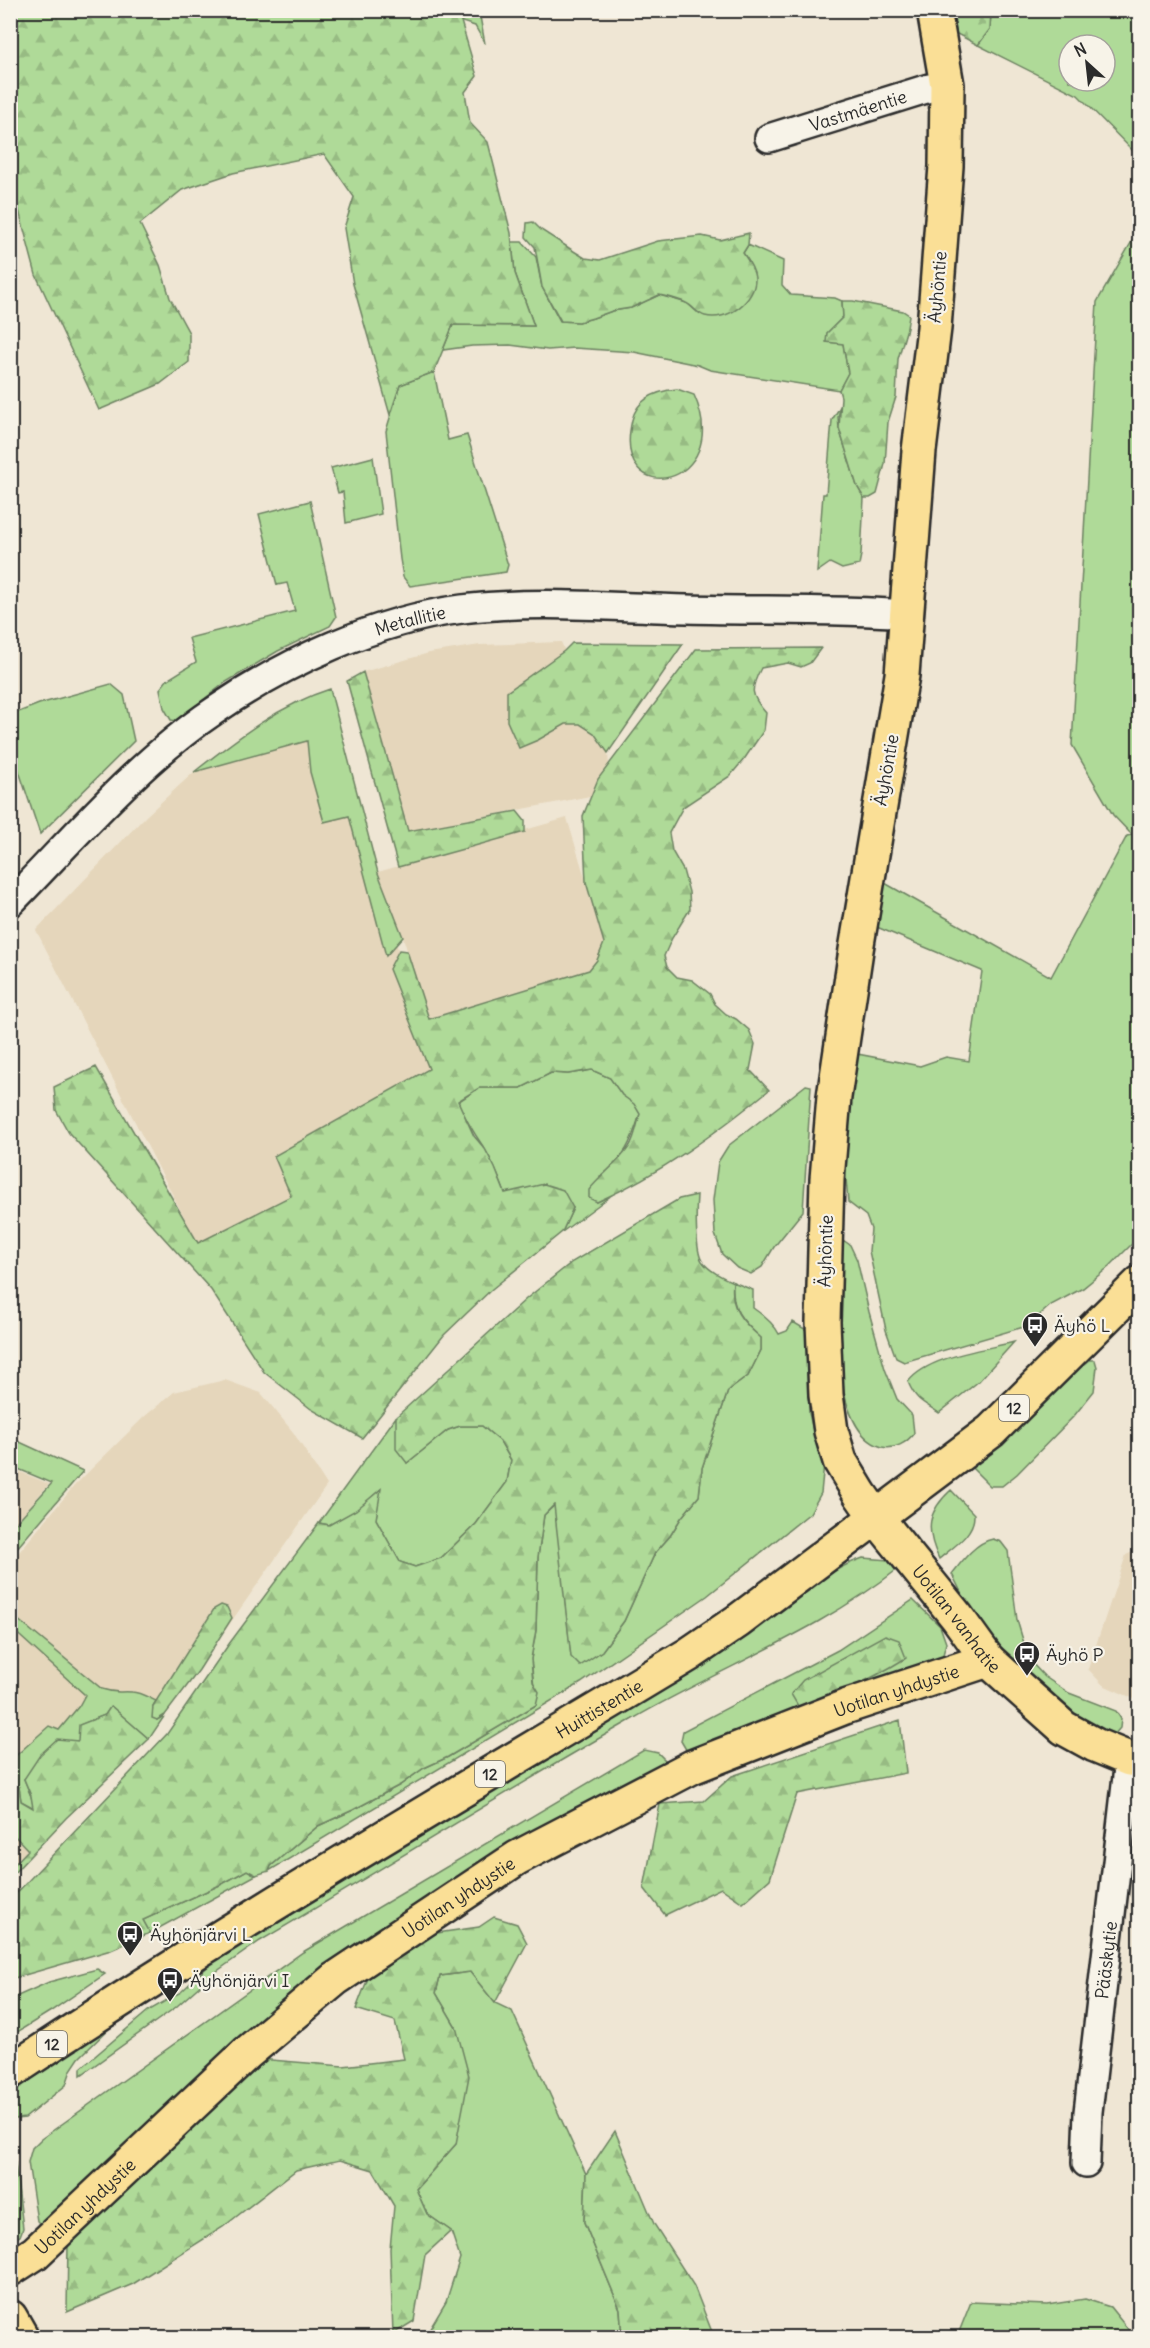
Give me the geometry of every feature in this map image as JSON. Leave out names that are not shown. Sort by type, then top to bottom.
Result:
[{"type":"main road","name":"Äyhöntie","points":[[876,1517],[840,1461],[831,1431],[827,1404],[823,1322],[827,1179],[834,1097],[902,675],[920,451],[934,328],[946,166],[947,85],[934,10]]},
{"type":"main road","name":"Huittistentie","points":[[10,2072],[94,2016],[279,1901],[688,1655],[738,1621],[990,1431],[1140,1283]]},
{"type":"main road","name":"Uotilan vanhatie","points":[[876,1517],[957,1617],[988,1660],[1064,1728],[1095,1745],[1135,1760]]},
{"type":"main road","name":"Uotilan yhdystie","points":[[10,2269],[35,2253],[247,2053],[335,1979],[517,1858],[692,1767],[845,1707],[988,1660]]},
{"type":"main road","name":"12","points":[[10,2058],[94,2016]]},
{"type":"main road","points":[[10,2317],[22,2337]]},
{"type":"street","name":"Vastmäentie","points":[[769,138],[929,88],[947,85]]},
{"type":"street","name":"Metallitie","points":[[10,903],[106,804],[161,753],[212,712],[250,687],[284,669],[346,641],[401,621],[460,609],[561,605],[907,614]]},
{"type":"street","name":"Pääskytie","points":[[1086,2163],[1088,2112],[1135,1760]]},
{"type":"shaded area","points":[[561,642],[608,753],[611,792],[408,831],[363,672],[429,653],[480,645]]},
{"type":"shaded area","points":[[330,689],[378,872],[567,818],[611,964],[428,1019],[403,937],[380,880],[429,1069],[274,1156],[291,1196],[198,1244],[36,930],[146,816],[194,772],[224,748],[276,714],[309,696]]},
{"type":"shaded area","points":[[225,1380],[261,1393],[293,1432],[327,1485],[149,1739],[100,1695],[10,1779],[10,1563],[74,1486],[144,1417],[174,1392]]},
{"type":"shaded area","points":[[11,1468],[49,1484],[11,1528]]},
{"type":"shaded area","points":[[1139,1549],[1139,1701],[1103,1685],[1088,1669],[1126,1555]]},
{"type":"shaded area","points":[[11,1832],[28,1850],[11,1868]]},
{"type":"green space","points":[[11,10],[458,11],[477,76],[465,92],[470,123],[488,142],[511,233],[515,273],[534,326],[453,325],[434,372],[400,385],[390,415],[353,284],[344,228],[354,197],[324,154],[233,173],[182,190],[140,224],[160,265],[170,298],[189,333],[189,362],[160,384],[99,410],[36,275],[17,203],[11,203]]},
{"type":"green space","points":[[458,11],[479,11],[485,44],[475,26],[462,22]]},
{"type":"green space","points":[[951,11],[991,11],[990,29],[978,45],[957,34]]},
{"type":"green space","points":[[991,11],[1139,11],[1139,157],[1074,93],[1117,93],[1117,33],[1057,33],[1057,84],[978,45],[990,29]]},
{"type":"green space","points":[[533,222],[541,230],[585,258],[600,260],[658,241],[702,236],[720,240],[749,233],[748,245],[743,253],[753,271],[754,286],[751,294],[739,308],[722,316],[705,316],[688,304],[659,295],[631,308],[612,311],[579,322],[561,321],[542,287],[535,247],[526,237],[527,223]]},
{"type":"green space","points":[[1139,229],[1139,1237],[1110,1266],[1083,1288],[1051,1305],[1027,1326],[904,1362],[896,1358],[886,1330],[869,1251],[871,1229],[866,1216],[848,1202],[844,1155],[852,1053],[920,1066],[946,1057],[969,1061],[982,971],[872,925],[883,882],[1051,977],[1127,836],[1132,835],[1113,815],[1072,745],[1097,302]]},
{"type":"green space","points":[[512,242],[522,242],[536,257],[542,287],[560,321],[579,322],[612,311],[631,308],[659,295],[687,303],[697,312],[749,262],[743,253],[748,245],[783,261],[782,285],[791,295],[835,298],[842,301],[843,317],[827,333],[827,342],[843,343],[848,373],[839,390],[710,370],[698,365],[634,352],[574,348],[548,350],[510,345],[472,346],[443,350],[453,325],[534,326],[515,273]]},
{"type":"green space","points":[[842,301],[903,311],[909,315],[898,359],[896,397],[888,422],[885,464],[877,494],[870,498],[864,498],[857,486],[839,428],[841,397],[839,390],[848,373],[843,344],[826,342],[827,333],[843,317]]},
{"type":"green space","points":[[434,372],[448,440],[467,435],[508,565],[506,572],[410,586],[403,577],[400,559],[386,431],[400,385]]},
{"type":"green space","points":[[677,389],[694,395],[702,426],[699,451],[687,468],[670,477],[653,477],[638,469],[630,450],[632,420],[643,401],[655,394]]},
{"type":"green space","points":[[841,405],[838,417],[839,428],[857,486],[864,498],[861,555],[859,565],[842,569],[830,563],[817,572],[832,420]]},
{"type":"green space","points":[[373,457],[381,514],[346,523],[343,492],[338,493],[331,468]]},
{"type":"green space","points":[[310,501],[336,617],[330,626],[278,651],[226,682],[176,721],[171,720],[164,708],[160,689],[167,680],[196,662],[189,638],[295,611],[287,583],[277,585],[259,514]]},
{"type":"green space","points":[[572,643],[683,644],[608,753],[594,733],[580,724],[566,724],[519,748],[507,721],[507,692]]},
{"type":"green space","points":[[821,648],[810,663],[801,667],[788,663],[761,668],[753,692],[766,713],[764,730],[730,776],[683,807],[669,833],[672,851],[683,870],[689,892],[690,909],[664,956],[667,967],[677,977],[692,980],[710,994],[715,1004],[726,1014],[749,1030],[755,1044],[750,1070],[769,1090],[687,1152],[621,1191],[597,1202],[589,1198],[589,1190],[629,1147],[640,1114],[610,1078],[592,1070],[568,1074],[551,1073],[521,1088],[479,1088],[458,1101],[474,1136],[485,1149],[495,1168],[505,1193],[544,1184],[563,1190],[573,1208],[562,1232],[492,1289],[444,1335],[362,1438],[311,1409],[264,1372],[211,1290],[69,1133],[56,1110],[54,1087],[96,1067],[198,1243],[291,1196],[274,1156],[429,1069],[389,969],[399,950],[407,951],[429,1019],[589,970],[597,960],[604,943],[586,882],[583,816],[598,779],[696,649]]},
{"type":"green space","points":[[363,672],[408,831],[517,811],[525,821],[525,832],[398,867],[347,681]]},
{"type":"green space","points":[[111,684],[124,695],[134,741],[40,834],[13,753],[11,715],[39,704]]},
{"type":"green space","points":[[330,689],[378,873],[403,937],[386,956],[349,816],[324,822],[310,772],[307,741],[194,772],[275,714]]},
{"type":"green space","points":[[592,1070],[610,1078],[622,1095],[634,1103],[640,1114],[626,1149],[616,1163],[600,1177],[597,1202],[612,1195],[562,1232],[573,1208],[516,1192],[505,1193],[496,1170],[458,1102],[479,1088],[521,1088],[551,1073],[568,1074]]},
{"type":"green space","points":[[806,1085],[811,1086],[803,1211],[774,1247],[762,1267],[751,1274],[737,1268],[722,1254],[715,1234],[713,1200],[718,1162],[728,1146]]},
{"type":"green space","points":[[697,1195],[696,1229],[702,1261],[708,1268],[733,1282],[735,1307],[748,1326],[761,1338],[761,1350],[748,1376],[728,1391],[702,1468],[699,1496],[655,1553],[624,1621],[602,1651],[580,1666],[571,1657],[554,1505],[544,1515],[538,1557],[536,1630],[531,1659],[533,1682],[539,1692],[536,1705],[448,1757],[424,1768],[400,1785],[318,1826],[271,1866],[269,1871],[256,1875],[247,1870],[143,1920],[150,1933],[111,1950],[11,1979],[11,1899],[167,1734],[229,1644],[319,1523],[329,1525],[356,1510],[381,1489],[376,1519],[400,1562],[415,1567],[441,1558],[476,1524],[507,1482],[511,1460],[500,1441],[482,1426],[460,1426],[448,1430],[407,1463],[396,1449],[396,1417],[526,1299],[572,1262],[679,1199]]},
{"type":"green space","points":[[843,1240],[850,1245],[857,1260],[885,1369],[897,1399],[912,1415],[914,1433],[908,1440],[896,1447],[882,1447],[864,1435],[851,1414],[843,1387],[838,1355],[837,1290]]},
{"type":"green space","points":[[733,1282],[753,1290],[753,1308],[768,1320],[779,1334],[787,1331],[793,1322],[808,1331],[809,1413],[815,1440],[819,1445],[824,1463],[821,1493],[810,1513],[707,1596],[581,1683],[269,1871],[271,1866],[318,1826],[400,1785],[424,1768],[448,1757],[536,1705],[531,1659],[536,1630],[538,1557],[544,1515],[555,1505],[571,1656],[580,1665],[602,1651],[624,1621],[655,1553],[699,1496],[702,1468],[728,1391],[748,1376],[761,1350],[761,1338],[743,1319],[736,1307]]},
{"type":"green space","points":[[1014,1342],[979,1381],[939,1413],[917,1397],[908,1382],[917,1373],[942,1360]]},
{"type":"green space","points":[[1090,1360],[1095,1360],[1097,1367],[1094,1391],[1074,1416],[1017,1474],[1002,1486],[990,1486],[963,1459]]},
{"type":"green space","points":[[396,1417],[407,1463],[448,1430],[460,1426],[482,1426],[500,1441],[511,1460],[507,1482],[476,1524],[441,1558],[415,1567],[400,1562],[376,1519],[380,1490],[356,1511],[329,1525],[319,1523]]},
{"type":"green space","points":[[11,1438],[83,1471],[11,1555],[11,1528],[52,1483],[11,1466]]},
{"type":"green space","points":[[951,1490],[974,1514],[973,1521],[962,1540],[939,1559],[930,1530],[931,1522],[937,1506]]},
{"type":"green space","points":[[993,1539],[1001,1542],[1008,1551],[1017,1620],[1029,1660],[1045,1677],[1069,1693],[1116,1711],[1121,1719],[1120,1728],[1113,1736],[1073,1717],[990,1639],[965,1600],[952,1574],[975,1548]]},
{"type":"green space","points":[[863,1558],[889,1560],[899,1568],[868,1591],[802,1631],[664,1701],[260,1941],[213,1974],[176,2007],[81,2075],[81,2068],[148,2011],[181,1992],[242,1934],[770,1617],[826,1576]]},
{"type":"green space","points":[[913,1600],[940,1626],[946,1643],[941,1663],[688,1753],[681,1741],[683,1731],[838,1650]]},
{"type":"green space","points":[[221,1605],[227,1607],[232,1618],[199,1670],[165,1715],[157,1720],[152,1718],[153,1706],[214,1609]]},
{"type":"green space","points":[[11,1614],[102,1689],[141,1694],[156,1701],[153,1706],[157,1720],[165,1715],[149,1739],[111,1706],[105,1715],[80,1725],[79,1741],[65,1741],[24,1779],[34,1808],[21,1801],[19,1787],[11,1779],[11,1760],[49,1726],[59,1730],[85,1695],[11,1628]]},
{"type":"green space","points":[[885,1635],[899,1640],[906,1658],[827,1698],[798,1706],[791,1694],[803,1680]]},
{"type":"green space","points":[[111,1706],[149,1739],[66,1818],[11,1876],[11,1868],[28,1850],[11,1832],[11,1779],[19,1787],[21,1801],[33,1808],[24,1779],[40,1755],[57,1739],[78,1741],[79,1725],[105,1715]]},
{"type":"green space","points":[[900,1720],[906,1773],[797,1794],[770,1879],[743,1903],[721,1888],[665,1915],[644,1888],[660,1804],[704,1801],[732,1776]]},
{"type":"green space","points":[[644,1750],[658,1753],[665,1760],[661,1768],[469,1876],[45,2229],[37,2221],[28,2162],[32,2148],[41,2139],[303,1952]]},
{"type":"green space","points":[[247,1870],[256,1875],[150,1933],[143,1920]]},
{"type":"green space","points":[[494,1917],[517,1924],[527,1943],[495,2003],[470,1972],[440,1976],[436,1993],[456,2027],[469,2076],[456,2144],[416,2189],[427,2214],[451,2231],[425,2255],[414,2321],[393,2334],[390,2249],[394,2206],[373,2170],[340,2160],[296,2170],[223,2227],[133,2284],[67,2312],[68,2243],[259,2059],[343,2066],[404,2059],[395,2021],[356,2009],[370,1973],[423,1935],[479,1927]]},
{"type":"green space","points":[[97,1969],[105,1974],[11,2036],[11,1999],[49,1982]]},
{"type":"green space","points":[[470,1972],[495,2003],[512,2011],[586,2174],[584,2222],[620,2309],[622,2337],[425,2337],[446,2302],[460,2258],[451,2231],[427,2214],[416,2189],[456,2144],[456,2027],[436,1993],[440,1976]]},
{"type":"green space","points":[[124,2014],[79,2058],[71,2070],[66,2085],[25,2118],[16,2119],[11,2116],[10,2079]]},
{"type":"green space","points":[[615,2131],[654,2224],[694,2286],[714,2337],[622,2337],[620,2309],[584,2222],[586,2174]]},
{"type":"green space","points":[[11,2156],[15,2162],[23,2228],[20,2236],[11,2241]]},
{"type":"green space","points":[[1085,2299],[1110,2307],[1132,2337],[957,2337],[971,2302],[1047,2305]]},
{"type":"place","name":"Äyhö L","points":[[1035,1348]]},
{"type":"place","name":"Äyhö P","points":[[1027,1677]]},
{"type":"place","name":"Äyhönjärvi L","points":[[130,1957]]},
{"type":"place","name":"Äyhönjärvi I","points":[[170,2003]]}]
